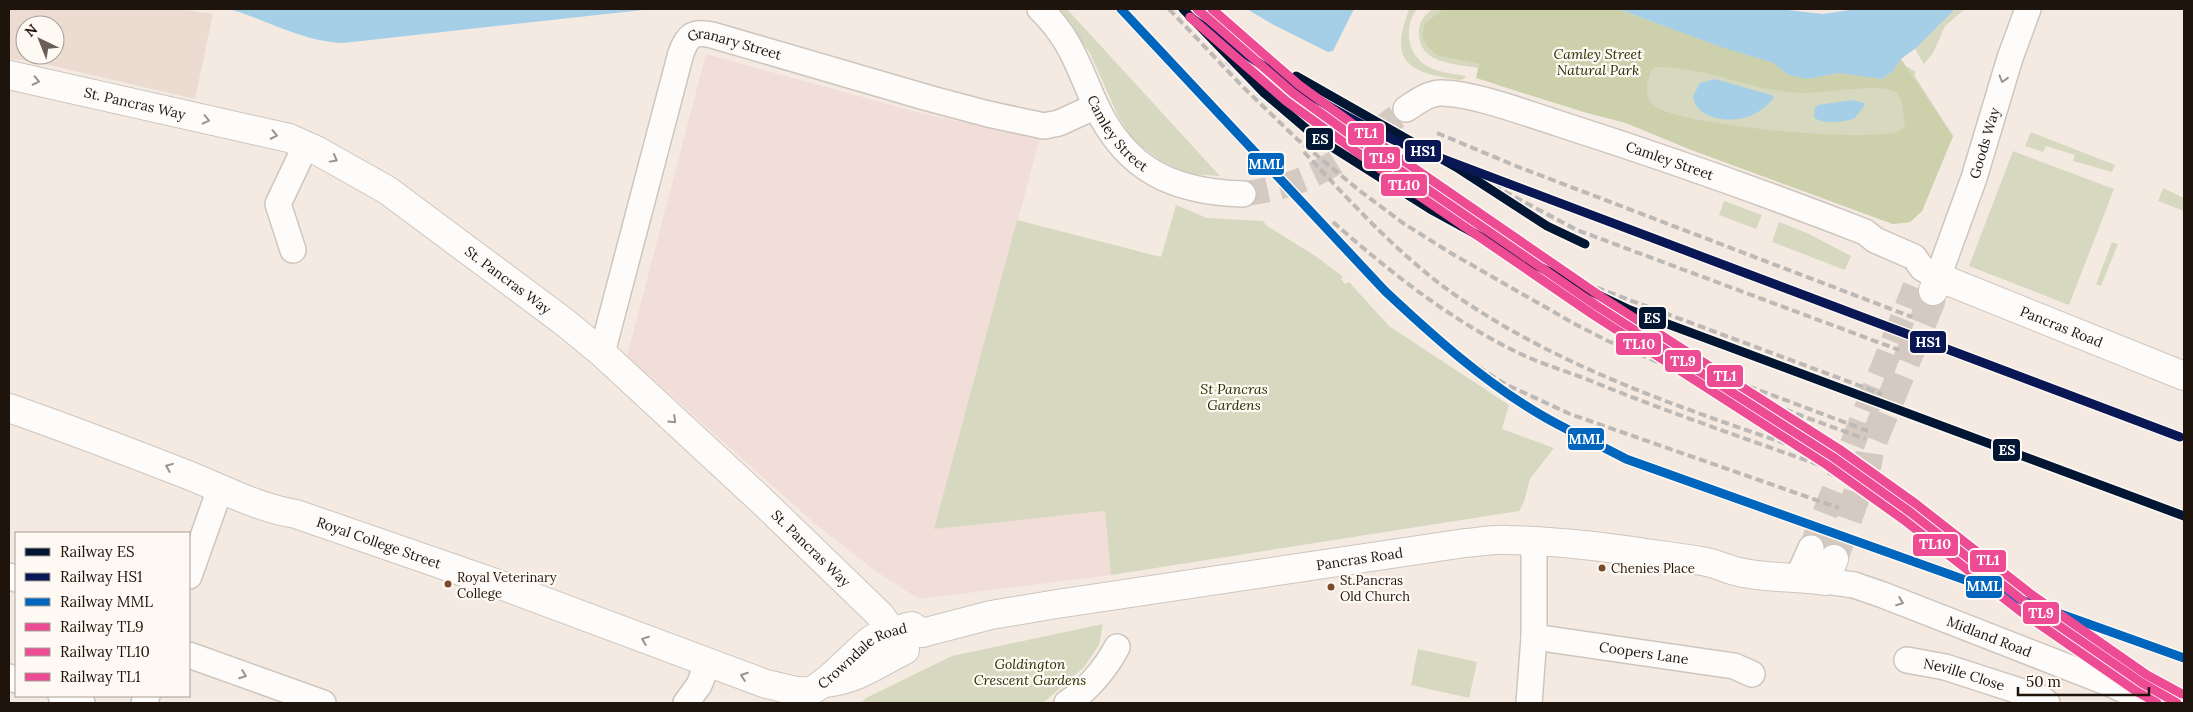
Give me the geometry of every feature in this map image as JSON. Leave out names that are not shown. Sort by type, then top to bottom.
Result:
[{"type":"main road","name":"St. Pancras Way","points":[[9,75],[289,138],[361,174],[421,214],[530,295],[602,352],[864,597],[891,644]]},
{"type":"main road","name":"Pancras Road","points":[[1927,281],[2184,376]]},
{"type":"main road","name":"Royal College Street","points":[[9,408],[87,435],[220,489],[489,581],[766,684],[817,695]]},
{"type":"main road","name":"Pancras Road","points":[[922,632],[991,615],[1211,580],[1465,543],[1505,540],[1588,545],[1716,563],[1735,571],[1798,577],[1823,562]]},
{"type":"main road","name":"Crowndale Road","points":[[817,695],[850,656],[871,640],[891,644],[919,643],[922,632]]},
{"type":"main road","name":"Crowndale Road","points":[[817,695],[843,681],[862,674],[891,644]]},
{"type":"street","name":"Camley Street","points":[[1040,9],[1069,46],[1081,67],[1096,106],[1121,145],[1148,171],[1173,183],[1196,190],[1221,194],[1243,194]]},
{"type":"street","name":"Goods Way","points":[[1927,281],[1974,178],[2010,58],[2028,9]]},
{"type":"street","name":"Granary Street","points":[[602,352],[681,53],[684,44],[691,35],[701,32],[928,98],[1044,126],[1066,120],[1096,106]]},
{"type":"street","name":"Camley Street","points":[[1406,109],[1424,98],[1438,93],[1456,94],[1508,108],[1701,171],[1865,232],[1875,240],[1914,257],[1927,281]]},
{"type":"street","points":[[293,250],[278,204],[306,145]]},
{"type":"street","points":[[190,573],[220,489]]},
{"type":"street","points":[[1529,703],[1534,637],[1534,541]]},
{"type":"street","name":"Midland Road","points":[[1823,562],[1854,585],[2111,684],[2144,702]]},
{"type":"street","name":"Coopers Lane","points":[[1534,637],[1734,666],[1752,674]]},
{"type":"street","points":[[1074,702],[1108,664],[1118,647]]},
{"type":"street","points":[[190,655],[323,703]]},
{"type":"street","name":"Neville Close","points":[[1907,660],[1945,667],[2041,698],[2047,703]]},
{"type":"street","points":[[686,703],[699,685],[708,663]]},
{"type":"street","points":[[64,697],[82,703]]},
{"type":"shaded area","points":[[9,9],[179,9],[213,14],[195,99],[49,65],[65,65],[65,15],[15,15],[15,60],[9,59]]},
{"type":"shaded area","points":[[706,54],[924,114],[1040,138],[935,528],[1105,511],[1111,575],[919,599],[874,570],[813,522],[627,356]]},
{"type":"green space","points":[[1056,9],[1067,9],[1220,176],[1189,174],[1161,161],[1134,141],[1118,116],[1090,53]]},
{"type":"green space","points":[[1409,9],[1417,9],[1412,17],[1409,34],[1410,42],[1417,57],[1431,68],[1466,76],[1464,79],[1459,80],[1421,71],[1407,61],[1402,53],[1401,43]]},
{"type":"green space","points":[[1433,9],[1473,9],[1480,60],[1478,68],[1441,61],[1426,52],[1421,45],[1420,27],[1424,17]]},
{"type":"green space","name":"Camley Street Natural Park","points":[[1444,9],[1618,9],[1721,47],[1774,63],[1788,75],[1807,79],[1839,73],[1882,79],[1893,71],[1901,59],[1953,136],[1922,211],[1910,222],[1893,224],[1689,149],[1626,123],[1584,112],[1476,78],[1479,64],[1437,55],[1427,46],[1422,36],[1425,23]],"holes":[[[1656,67],[1710,74],[1763,88],[1799,93],[1865,88],[1889,90],[1898,93],[1902,104],[1905,126],[1899,131],[1881,134],[1816,134],[1736,126],[1671,113],[1655,106],[1651,102],[1647,95],[1647,86],[1650,72]]]},
{"type":"green space","name":"Camley Street Natural Park","points":[[1568,9],[1904,65],[1916,72],[1914,75],[1953,136],[1922,211],[1910,222],[1893,224],[1689,149],[1626,123],[1497,85],[1495,82]]},
{"type":"green space","points":[[1955,9],[1965,9],[1945,26],[1933,53],[1924,64],[1915,49]]},
{"type":"green space","points":[[2031,132],[2115,165],[2112,172],[2073,161],[2075,155],[2046,146],[2043,152],[2025,146]]},
{"type":"green space","points":[[2013,151],[2114,189],[2069,305],[1969,266]]},
{"type":"green space","points":[[2163,188],[2184,198],[2184,211],[2158,201]]},
{"type":"green space","points":[[1724,201],[1762,215],[1756,229],[1719,215]]},
{"type":"green space","name":"St Pancras Gardens","points":[[1176,205],[1207,218],[1263,221],[1267,226],[1317,257],[1343,277],[1341,279],[1345,284],[1349,282],[1389,326],[1509,405],[1502,429],[1554,448],[1530,479],[1524,502],[1519,511],[1111,575],[1105,511],[934,529],[1017,220],[1161,257]]},
{"type":"green space","points":[[1779,222],[1807,233],[1851,256],[1845,270],[1772,242]]},
{"type":"green space","points":[[2112,242],[2118,244],[2101,286],[2096,284]]},
{"type":"green space","name":"Goldington Crescent Gardens","points":[[1103,624],[1099,645],[1084,667],[1043,703],[861,703],[866,698],[952,656]]},
{"type":"green space","points":[[1418,649],[1477,662],[1469,698],[1411,685]]},
{"type":"water","points":[[229,9],[652,9],[343,43],[299,34]]},
{"type":"water","points":[[1247,9],[1354,9],[1333,51],[1328,52],[1272,24]]},
{"type":"water","points":[[1618,9],[1779,9],[1823,14],[1856,9],[1955,9],[1916,48],[1901,59],[1893,71],[1882,79],[1839,73],[1807,79],[1788,75],[1774,63],[1721,47]]},
{"type":"water","points":[[1715,79],[1774,97],[1761,110],[1747,117],[1723,119],[1714,117],[1700,110],[1695,104],[1693,96],[1700,83]]},
{"type":"water","points":[[1852,100],[1864,103],[1864,106],[1855,118],[1834,122],[1814,118],[1815,108],[1818,105]]},
{"type":"tunnel","points":[[1377,132],[1406,109]]},
{"type":"tunnel","points":[[1243,194],[1291,184],[1332,165],[1360,145]]},
{"type":"tunnel","points":[[1811,548],[1915,287]]},
{"type":"tunnel","points":[[1834,559],[1868,463],[1870,449],[1931,302],[1933,291]]},
{"type":"railway","points":[[1169,9],[1242,86],[1297,139],[1360,191],[1403,223],[1449,252],[1608,341],[1672,368],[1865,439]]},
{"type":"railway","points":[[1226,61],[1258,88]]},
{"type":"railway","points":[[1437,133],[1516,166],[1912,317]]},
{"type":"railway","points":[[1304,152],[1377,229],[1416,265],[1458,297],[1504,326],[1551,352],[1650,395],[1854,467]]},
{"type":"railway","points":[[1430,152],[1577,230],[1899,350]]},
{"type":"railway","points":[[1333,222],[1377,260],[1448,313],[1525,356],[1682,416],[1851,476]]},
{"type":"railway","points":[[1497,246],[1584,283],[1882,394]]},
{"type":"railway","points":[[1625,340],[1868,431]]},
{"type":"railway","points":[[1458,354],[1505,384],[1570,414],[1839,508]]},
{"type":"rail line","name":"MML","points":[[1121,9],[1385,291],[1440,341],[1479,373],[1541,415],[1626,459],[2184,658]]},
{"type":"rail line","name":"ES","points":[[1183,9],[1263,92],[1316,137],[1430,209],[1514,255],[1630,310],[2184,516]]},
{"type":"rail line","name":"TL9","points":[[1197,9],[1293,93],[1392,165],[1597,306],[1833,457],[1910,512],[2026,603],[2142,683],[2177,703]]},
{"type":"rail line","name":"TL1","points":[[1212,9],[1299,85],[1398,157],[1603,298],[1839,449],[1916,504],[2032,595],[2147,675],[2182,694]]},
{"type":"rail line","name":"HS1","points":[[1190,17],[1318,100],[1398,142],[2180,437]]},
{"type":"rail line","name":"TL10","points":[[1190,17],[1286,101],[1386,173],[1592,314],[1827,465],[1904,520],[2020,611],[2136,691],[2157,703]]},
{"type":"rail line","name":"ES","points":[[1296,76],[1456,167],[1547,226],[1585,244]]},
{"type":"place","name":"Chenies Place","points":[[1602,568]]},
{"type":"place","name":"Royal Veterinary College","points":[[448,584]]},
{"type":"place","name":"St.Pancras Old Church","points":[[1331,587]]}]
